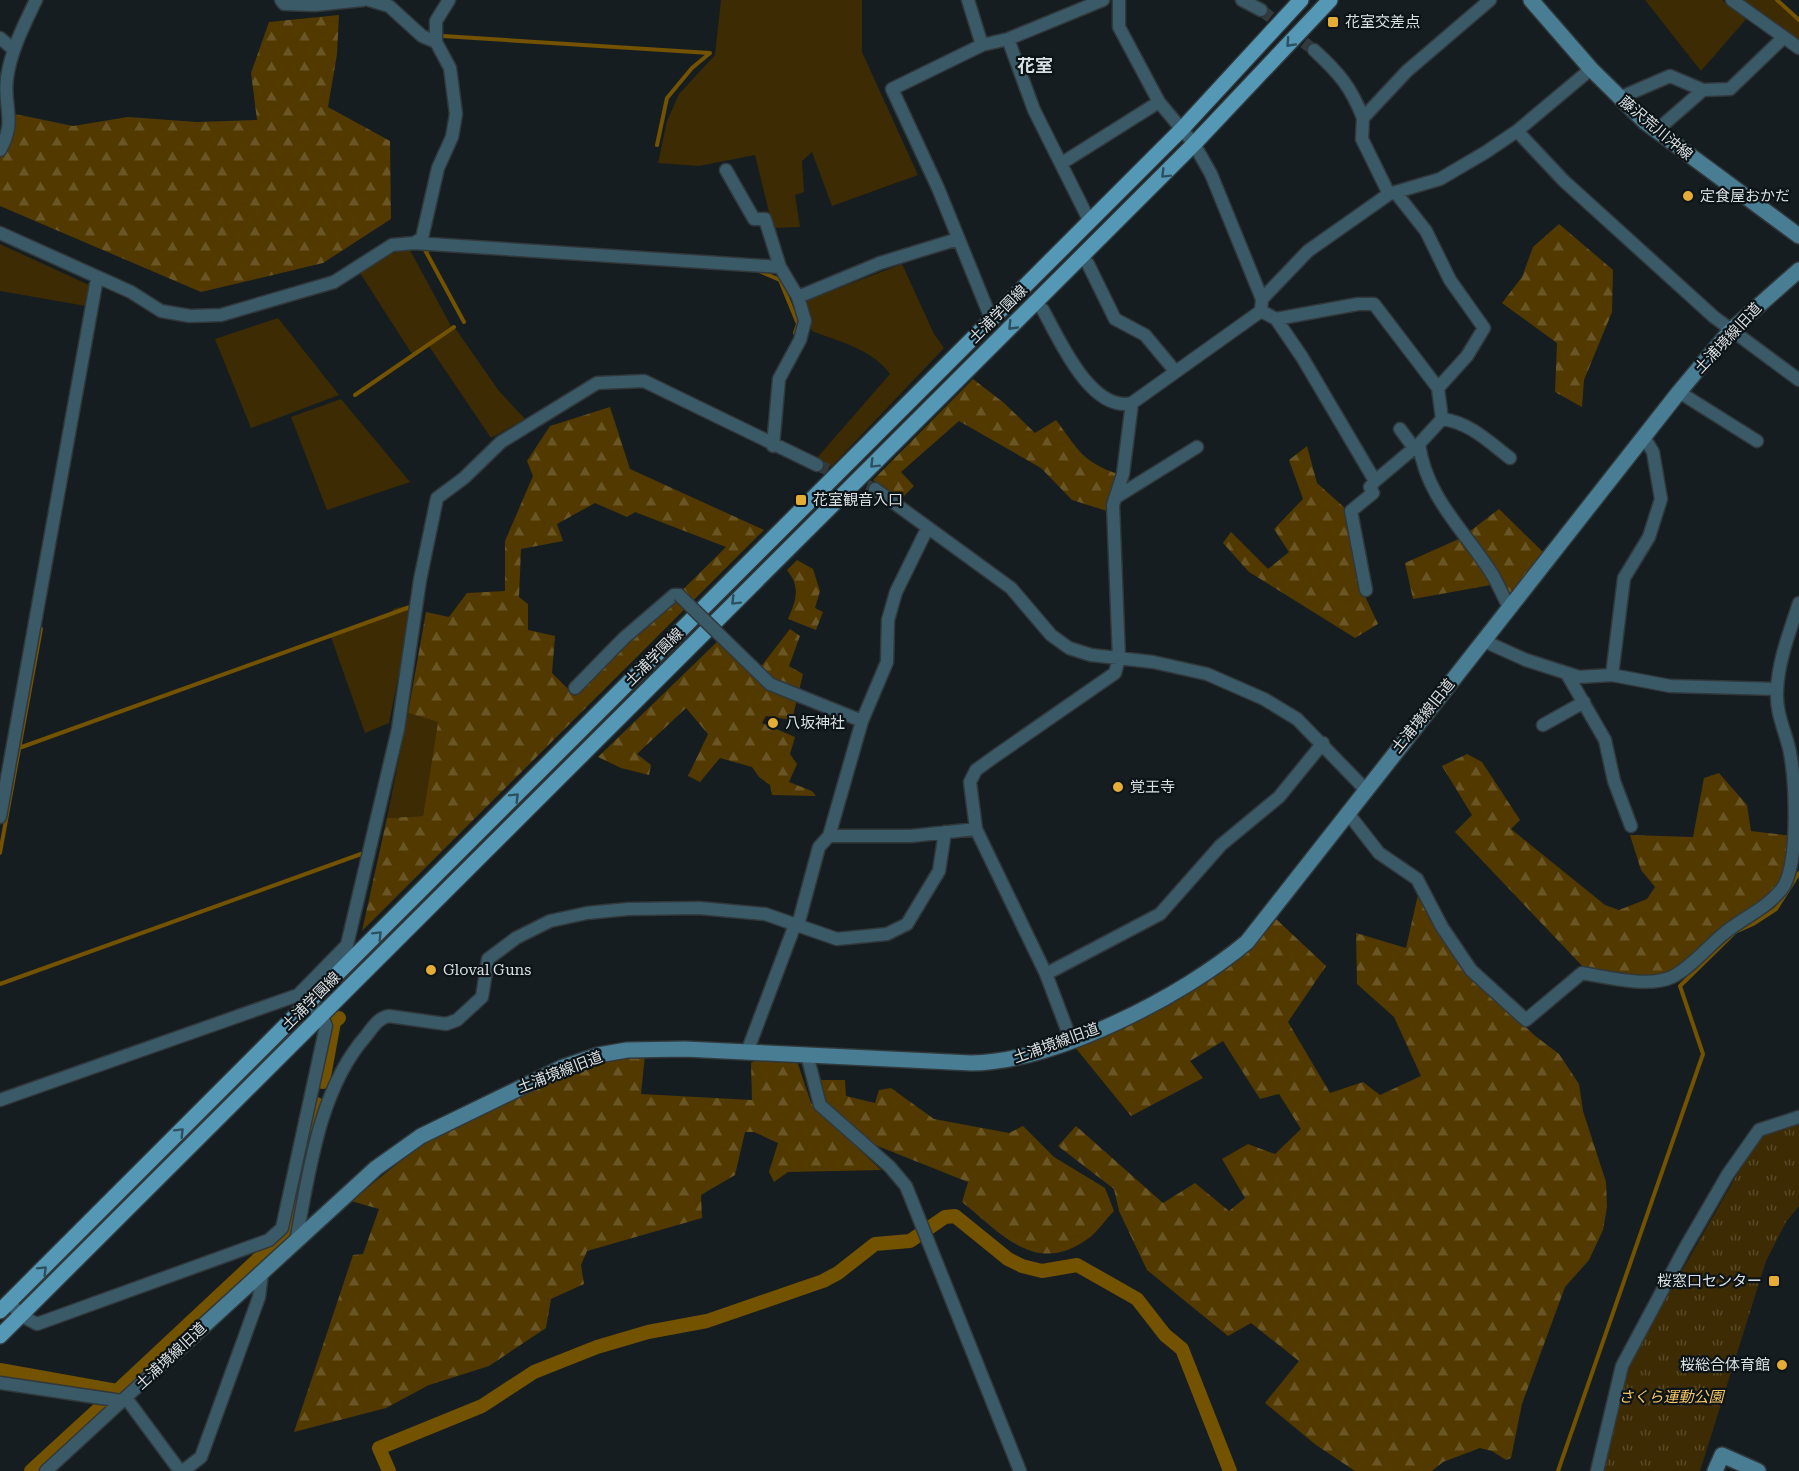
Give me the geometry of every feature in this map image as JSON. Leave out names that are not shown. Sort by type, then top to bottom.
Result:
[{"type":"main road","name":"土浦学園線","points":[[4,1306],[350,952],[788,525],[992,321],[1181,130],[1301,0]]},
{"type":"main road","name":"土浦学園線","points":[[0,1336],[1082,257],[1194,144],[1330,0]]},
{"type":"street","points":[[0,150],[10,129],[6,80],[13,49],[36,0]]},
{"type":"street","points":[[281,0],[284,4],[315,5],[363,0]]},
{"type":"street","points":[[369,0],[389,6],[422,36],[436,42]]},
{"type":"street","points":[[414,243],[422,238],[438,168],[452,137],[456,114],[450,68],[436,42],[436,21],[448,0]]},
{"type":"street","points":[[968,0],[982,45]]},
{"type":"street","points":[[992,321],[938,188],[892,89],[982,45],[1008,39],[1103,0]]},
{"type":"street","points":[[1117,0],[1119,27],[1159,102],[1194,144],[1211,174],[1261,305],[1276,320],[1302,357],[1375,481]]},
{"type":"street","points":[[1242,0],[1261,10]]},
{"type":"street","points":[[1438,388],[1467,356],[1484,328],[1450,280],[1426,231],[1393,194],[1362,139],[1360,127],[1363,118],[1407,71],[1490,0]]},
{"type":"street","name":"藤沢荒川沖線","points":[[1531,0],[1619,98],[1656,130],[1799,236]]},
{"type":"street","points":[[1732,0],[1799,48]]},
{"type":"street","points":[[0,38],[13,49]]},
{"type":"street","points":[[1619,98],[1670,76],[1703,90],[1724,90],[1737,85],[1783,38]]},
{"type":"street","points":[[1008,39],[1034,110],[1090,222]]},
{"type":"street","points":[[1314,51],[1337,71],[1352,91],[1363,118]]},
{"type":"street","points":[[1035,302],[1043,310],[1080,376],[1114,404],[1121,406],[1132,403],[1261,305],[1308,251],[1393,194],[1440,179],[1517,131],[1591,69]]},
{"type":"street","points":[[1656,130],[1703,90]]},
{"type":"street","points":[[1062,163],[1159,102]]},
{"type":"street","points":[[1517,131],[1564,181],[1730,331],[1799,380]]},
{"type":"street","points":[[726,170],[754,219],[765,219],[780,267],[798,297],[805,321],[801,340],[779,379],[773,446]]},
{"type":"street","points":[[0,233],[131,292],[161,311],[190,316],[221,315],[334,282],[392,245],[414,243],[780,267]]},
{"type":"street","points":[[798,297],[880,263],[958,238]]},
{"type":"street","points":[[1082,257],[1089,264],[1115,319],[1145,335],[1175,371]]},
{"type":"street","name":"土浦境線旧道","points":[[46,1471],[376,1168],[422,1136],[554,1071],[598,1055],[627,1050],[747,1052],[989,1063],[1022,1057],[1071,1040],[1161,1000],[1215,968],[1247,942],[1365,789],[1679,392],[1730,331],[1799,270]]},
{"type":"street","points":[[0,817],[97,278]]},
{"type":"street","points":[[1276,320],[1358,304],[1374,304],[1438,388],[1442,419]]},
{"type":"street","points":[[366,972],[350,952],[398,729],[420,580],[437,498],[464,478],[501,442],[597,383],[644,381],[773,446],[817,465]]},
{"type":"street","points":[[1679,392],[1757,441]]},
{"type":"street","points":[[1071,1040],[1046,974],[976,829],[970,782],[976,770],[1115,673],[1119,658],[1113,506],[1123,474],[1132,403]]},
{"type":"street","points":[[1366,590],[1351,511],[1373,493],[1370,487],[1375,481],[1417,446],[1442,419]]},
{"type":"street","points":[[1442,419],[1457,421],[1468,426],[1510,458]]},
{"type":"street","points":[[1400,429],[1417,446],[1444,508],[1492,574],[1509,607]]},
{"type":"street","points":[[1612,675],[1624,578],[1649,537],[1661,499],[1653,452],[1644,437]]},
{"type":"street","points":[[1115,498],[1197,447]]},
{"type":"street","points":[[875,489],[1011,588],[1051,635],[1069,648],[1091,655],[1179,667],[1234,684],[1281,708],[1323,743],[1365,789]]},
{"type":"street","points":[[788,525],[800,537]]},
{"type":"street","points":[[747,1052],[793,930],[798,925],[819,847],[829,836],[862,721],[887,662],[888,620],[896,592],[927,529]]},
{"type":"street","points":[[575,688],[624,638],[674,595],[679,595],[770,684],[862,721]]},
{"type":"street","points":[[1799,603],[1784,653],[1777,689],[1778,716],[1789,748],[1799,764]]},
{"type":"street","points":[[1484,641],[1526,660],[1579,677],[1612,675],[1670,686],[1777,689]]},
{"type":"street","points":[[1567,674],[1605,740],[1614,781],[1631,826]]},
{"type":"street","points":[[1543,725],[1584,702]]},
{"type":"street","points":[[1046,974],[1160,914],[1221,845],[1279,797],[1323,743]]},
{"type":"street","points":[[1347,812],[1379,853],[1417,879],[1442,927],[1471,970],[1526,1020],[1582,973],[1639,982],[1671,977],[1733,926],[1766,907],[1785,885],[1796,860],[1796,819],[1789,748]]},
{"type":"street","points":[[829,836],[976,829]]},
{"type":"street","points":[[296,1241],[328,1095],[355,1048],[381,1018],[389,1016],[446,1024],[456,1020],[482,998],[488,959],[516,938],[550,921],[587,913],[628,909],[699,908],[765,914],[837,939],[887,934],[906,924],[939,871],[945,832]]},
{"type":"street","points":[[0,1100],[304,999],[322,1016],[326,1026],[282,1228],[269,1240],[36,1324],[4,1306]]},
{"type":"street","points":[[807,1055],[820,1106],[890,1167],[906,1186],[1020,1471]]},
{"type":"street","points":[[312,1091],[328,1095]]},
{"type":"street","points":[[1597,1471],[1622,1366],[1728,1174],[1759,1131],[1799,1117]]},
{"type":"street","points":[[0,1383],[124,1400],[182,1471],[201,1457],[259,1297],[262,1273]]},
{"type":"street","points":[[1715,1471],[1722,1455],[1758,1471]]},
{"type":"green space","points":[[721,0],[862,0],[862,52],[918,175],[832,206],[812,152],[802,161],[804,192],[795,195],[800,227],[773,228],[755,155],[699,166],[658,163],[667,121],[679,94],[715,55]]},
{"type":"green space","points":[[1645,0],[1722,0],[1747,18],[1701,71]]},
{"type":"green space","points":[[1742,0],[1775,0],[1799,22],[1799,42]]},
{"type":"green space","points":[[339,15],[337,54],[328,107],[390,141],[391,219],[323,263],[201,292],[0,206],[0,133],[15,114],[73,126],[128,117],[197,122],[257,120],[251,73],[269,22]]},
{"type":"green space","points":[[1559,224],[1613,270],[1612,312],[1584,380],[1582,407],[1555,392],[1557,343],[1502,303],[1522,277],[1533,247]]},
{"type":"green space","points":[[0,244],[89,285],[86,306],[0,291]]},
{"type":"green space","points":[[406,248],[411,252],[451,326],[412,354],[360,273],[380,258]]},
{"type":"green space","points":[[902,264],[934,334],[944,348],[831,467],[816,459],[890,374],[883,365],[865,352],[812,331],[803,302]]},
{"type":"green space","points":[[278,318],[339,395],[251,428],[215,339]]},
{"type":"green space","points":[[455,328],[499,391],[525,419],[491,438],[429,346]]},
{"type":"green space","points":[[973,379],[1004,403],[1035,433],[1056,420],[1088,459],[1118,474],[1117,484],[1110,493],[1107,511],[1072,500],[1041,468],[959,421],[901,472],[914,486],[899,501],[873,480]]},
{"type":"green space","points":[[341,399],[410,482],[327,510],[291,417]]},
{"type":"green space","points":[[610,407],[630,469],[764,530],[362,931],[387,818],[423,816],[438,722],[408,713],[426,612],[449,617],[467,593],[505,591],[505,541],[533,476],[527,461],[550,426]],"holes":[[[595,503],[627,517],[635,512],[726,547],[575,696],[552,673],[555,636],[528,630],[528,604],[519,597],[521,549],[563,541],[557,524]]]},
{"type":"green space","points":[[1307,446],[1317,483],[1346,509],[1364,594],[1378,624],[1355,638],[1249,572],[1223,543],[1231,532],[1268,569],[1289,552],[1274,529],[1303,499],[1289,460]]},
{"type":"green space","points":[[1499,509],[1544,553],[1511,595],[1502,583],[1413,599],[1405,563],[1461,538]]},
{"type":"green space","points":[[797,560],[813,569],[820,591],[815,608],[823,612],[816,630],[788,619],[796,588],[787,570]]},
{"type":"green space","points":[[413,604],[389,723],[365,733],[331,637],[393,614],[393,609]]},
{"type":"green space","points":[[790,629],[800,636],[789,666],[803,674],[792,720],[766,716],[762,723],[795,737],[790,754],[797,764],[789,782],[812,791],[816,796],[772,795],[770,785],[759,777],[752,767],[720,758],[700,782],[688,776],[708,734],[686,708],[637,754],[651,765],[649,775],[621,768],[598,757],[719,640],[756,673]]},
{"type":"green space","points":[[408,713],[438,722],[423,816],[387,818]]},
{"type":"green space","points":[[1467,754],[1482,762],[1520,820],[1511,829],[1605,905],[1619,910],[1647,899],[1655,887],[1641,870],[1630,835],[1693,837],[1704,778],[1719,773],[1747,805],[1751,831],[1793,836],[1784,883],[1681,968],[1646,976],[1586,970],[1455,832],[1472,815],[1442,766]]},
{"type":"green space","points":[[1419,890],[1469,972],[1534,1035],[1559,1054],[1579,1084],[1583,1111],[1606,1182],[1607,1207],[1603,1230],[1589,1260],[1565,1287],[1522,1404],[1511,1458],[1506,1460],[1492,1451],[1480,1448],[1443,1462],[1432,1471],[1355,1471],[1316,1445],[1265,1403],[1299,1361],[1251,1323],[1228,1336],[1147,1270],[1119,1211],[1114,1189],[1058,1146],[1076,1126],[1163,1203],[1195,1183],[1229,1211],[1245,1198],[1222,1159],[1248,1144],[1275,1154],[1301,1129],[1279,1094],[1260,1099],[1223,1041],[1190,1061],[1203,1078],[1131,1116],[1074,1046],[1157,1009],[1206,980],[1230,962],[1275,918],[1326,966],[1288,1022],[1330,1093],[1363,1082],[1380,1095],[1421,1076],[1394,1017],[1357,984],[1356,933],[1406,948]]},
{"type":"green space","points":[[645,1055],[641,1094],[752,1100],[751,1063],[756,1060],[794,1061],[798,1064],[811,1103],[881,1170],[788,1172],[774,1182],[769,1172],[778,1143],[754,1132],[745,1132],[735,1175],[701,1195],[702,1218],[587,1251],[581,1265],[584,1284],[551,1299],[546,1328],[489,1366],[429,1385],[386,1408],[294,1432],[353,1255],[363,1254],[379,1209],[351,1201],[418,1147],[526,1089],[602,1060]]},
{"type":"green space","points":[[820,1080],[845,1080],[846,1096],[875,1103],[879,1090],[891,1088],[934,1119],[1009,1133],[1023,1126],[1054,1157],[1105,1188],[1114,1211],[1089,1238],[1070,1249],[1052,1253],[1036,1252],[1021,1247],[991,1227],[962,1202],[968,1182],[865,1141],[826,1101]]},
{"type":"green space","name":"さくら運動公園","points":[[1799,1122],[1799,1206],[1786,1222],[1766,1261],[1700,1471],[1602,1471],[1629,1363],[1758,1138],[1770,1130]]},
{"type":"waterway","points":[[1777,0],[1799,20]]},
{"type":"waterway","points":[[443,36],[710,53],[692,68],[667,98],[657,145]]},
{"type":"waterway","points":[[428,250],[425,250],[464,322]]},
{"type":"waterway","points":[[759,271],[780,280],[798,324],[795,333]]},
{"type":"waterway","points":[[355,395],[454,327]]},
{"type":"waterway","points":[[19,748],[410,607]]},
{"type":"waterway","points":[[0,853],[41,629]]},
{"type":"waterway","points":[[0,984],[361,854]]},
{"type":"waterway","points":[[1558,1471],[1703,1054],[1680,986],[1735,932],[1753,924],[1776,909],[1799,873]]},
{"type":"waterway","points":[[323,1082],[334,1022],[339,1018]]},
{"type":"waterway","points":[[0,1370],[117,1391],[285,1234],[317,1104]]},
{"type":"waterway","points":[[389,1471],[379,1448],[482,1406],[534,1372],[597,1347],[648,1332],[707,1321],[823,1281],[838,1273],[875,1244],[910,1241],[945,1217],[955,1216],[1008,1259],[1022,1266],[1042,1271],[1077,1265],[1137,1299],[1165,1335],[1182,1349],[1230,1471]]},
{"type":"waterway","points":[[31,1471],[103,1405]]},
{"type":"tunnel","points":[[1261,10],[1314,50]]},
{"type":"tunnel","points":[[817,465],[875,489]]},
{"type":"place","name":"花室交差点","points":[[1333,22]]},
{"type":"place","name":"定食屋おかだ","points":[[1688,196]]},
{"type":"place","name":"花室観音入口","points":[[801,500]]},
{"type":"place","name":"八坂神社","points":[[773,723]]},
{"type":"place","name":"覚王寺","points":[[1118,787]]},
{"type":"place","name":"Gloval Guns","points":[[431,970]]},
{"type":"place","name":"桜窓口センター","points":[[1774,1281]]},
{"type":"place","name":"桜総合体育館","points":[[1782,1365]]},
{"type":"district","name":"花室","points":[[1035,66]]}]
